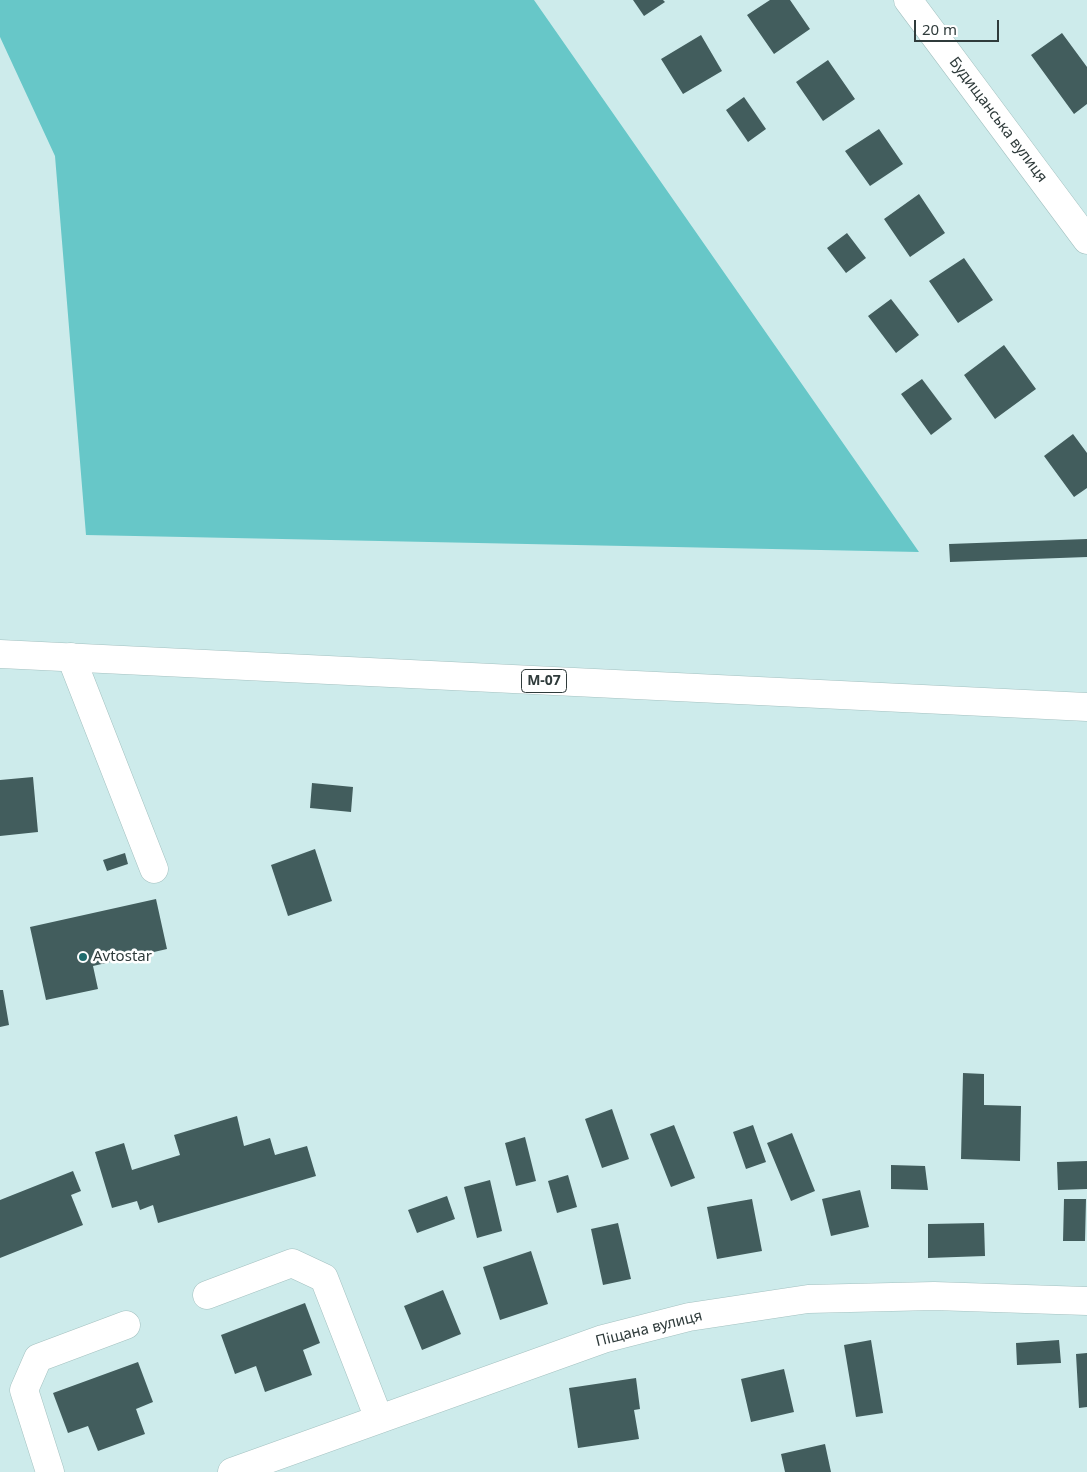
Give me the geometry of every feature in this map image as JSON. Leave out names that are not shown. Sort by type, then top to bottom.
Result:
[{"type":"main road","name":"Будищанська вулиця","points":[[908,0],[1087,240]]},
{"type":"main road","name":"М-07","points":[[0,654],[1087,708]]},
{"type":"main road","points":[[71,657],[154,869]]},
{"type":"main road","points":[[207,1295],[292,1263],[324,1278],[379,1420]]},
{"type":"main road","name":"Піщана вулиця","points":[[232,1472],[603,1339],[689,1317],[808,1299],[934,1296],[1087,1301]]},
{"type":"main road","points":[[50,1472],[24,1390],[38,1358],[126,1325]]},
{"type":"shaded area","points":[[0,0],[534,0],[919,552],[86,535],[55,156],[0,37]]},
{"type":"building","points":[[633,0],[663,0],[665,2],[644,16]]},
{"type":"building","points":[[770,0],[790,0],[810,29],[774,54],[747,15]]},
{"type":"building","points":[[1062,33],[1087,67],[1087,104],[1074,114],[1031,55]]},
{"type":"building","points":[[701,35],[722,71],[683,94],[661,59]]},
{"type":"building","points":[[828,60],[855,99],[823,121],[796,82]]},
{"type":"building","points":[[744,97],[766,129],[748,142],[726,110]]},
{"type":"building","points":[[879,129],[903,164],[870,186],[845,151]]},
{"type":"building","points":[[919,194],[945,233],[910,257],[884,219]]},
{"type":"building","points":[[847,233],[866,258],[846,273],[827,248]]},
{"type":"building","points":[[964,258],[993,300],[958,323],[929,281]]},
{"type":"building","points":[[891,299],[919,335],[896,353],[868,316]]},
{"type":"building","points":[[1004,345],[1036,389],[995,419],[964,375]]},
{"type":"building","points":[[922,379],[952,419],[931,435],[901,394]]},
{"type":"building","points":[[1073,434],[1087,453],[1087,488],[1074,497],[1044,456]]},
{"type":"building","points":[[1087,539],[1087,557],[950,562],[949,544]]},
{"type":"building","points":[[33,777],[38,832],[0,836],[0,780]]},
{"type":"building","points":[[312,783],[353,787],[351,812],[310,808]]},
{"type":"building","points":[[315,849],[332,901],[288,916],[271,865]]},
{"type":"building","points":[[125,853],[128,864],[107,871],[103,860]]},
{"type":"building","name":"Avtostar","points":[[156,899],[167,949],[93,966],[98,989],[46,1000],[30,927]]},
{"type":"building","points":[[0,990],[3,990],[9,1025],[0,1027]]},
{"type":"building","points":[[963,1073],[984,1074],[984,1105],[1021,1106],[1020,1161],[961,1159]]},
{"type":"building","points":[[612,1109],[629,1159],[602,1168],[585,1119]]},
{"type":"building","points":[[237,1116],[244,1146],[270,1138],[275,1155],[307,1146],[316,1176],[158,1223],[153,1205],[140,1210],[137,1201],[112,1208],[95,1152],[124,1143],[132,1170],[180,1155],[174,1135]]},
{"type":"building","points":[[674,1125],[695,1178],[671,1187],[650,1134]]},
{"type":"building","points":[[753,1125],[766,1162],[746,1169],[733,1132]]},
{"type":"building","points":[[792,1133],[815,1191],[791,1201],[767,1143]]},
{"type":"building","points":[[525,1137],[536,1181],[516,1186],[505,1143]]},
{"type":"building","points":[[1087,1161],[1087,1189],[1058,1190],[1057,1162]]},
{"type":"building","points":[[891,1165],[925,1166],[928,1190],[891,1189]]},
{"type":"building","points":[[73,1171],[81,1191],[71,1195],[83,1225],[0,1258],[0,1200]]},
{"type":"building","points":[[568,1175],[577,1207],[557,1213],[548,1181]]},
{"type":"building","points":[[490,1180],[502,1231],[477,1238],[464,1187]]},
{"type":"building","points":[[860,1190],[869,1227],[831,1236],[822,1199]]},
{"type":"building","points":[[447,1196],[455,1219],[417,1233],[408,1210]]},
{"type":"building","points":[[752,1199],[762,1251],[717,1259],[707,1207]]},
{"type":"building","points":[[1064,1199],[1086,1199],[1085,1241],[1063,1241]]},
{"type":"building","points":[[618,1223],[631,1279],[603,1285],[591,1229]]},
{"type":"building","points":[[984,1223],[985,1256],[928,1258],[928,1224]]},
{"type":"building","points":[[531,1251],[548,1304],[500,1320],[483,1267]]},
{"type":"building","points":[[443,1290],[461,1334],[422,1350],[404,1306]]},
{"type":"building","points":[[305,1303],[320,1343],[303,1350],[312,1375],[265,1392],[256,1366],[235,1374],[221,1335]]},
{"type":"building","points":[[871,1340],[883,1413],[856,1417],[844,1345]]},
{"type":"building","points":[[1059,1340],[1061,1363],[1017,1365],[1016,1343]]},
{"type":"building","points":[[1087,1353],[1087,1407],[1079,1408],[1076,1354]]},
{"type":"building","points":[[138,1362],[153,1402],[136,1409],[145,1434],[98,1451],[88,1426],[68,1433],[53,1393]]},
{"type":"building","points":[[784,1369],[794,1412],[751,1422],[741,1379]]},
{"type":"building","points":[[636,1378],[640,1409],[634,1410],[639,1439],[578,1448],[569,1388]]},
{"type":"building","points":[[825,1444],[831,1472],[785,1472],[781,1454]]},
{"type":"place","name":"Avtostar","points":[[83,957]]}]
